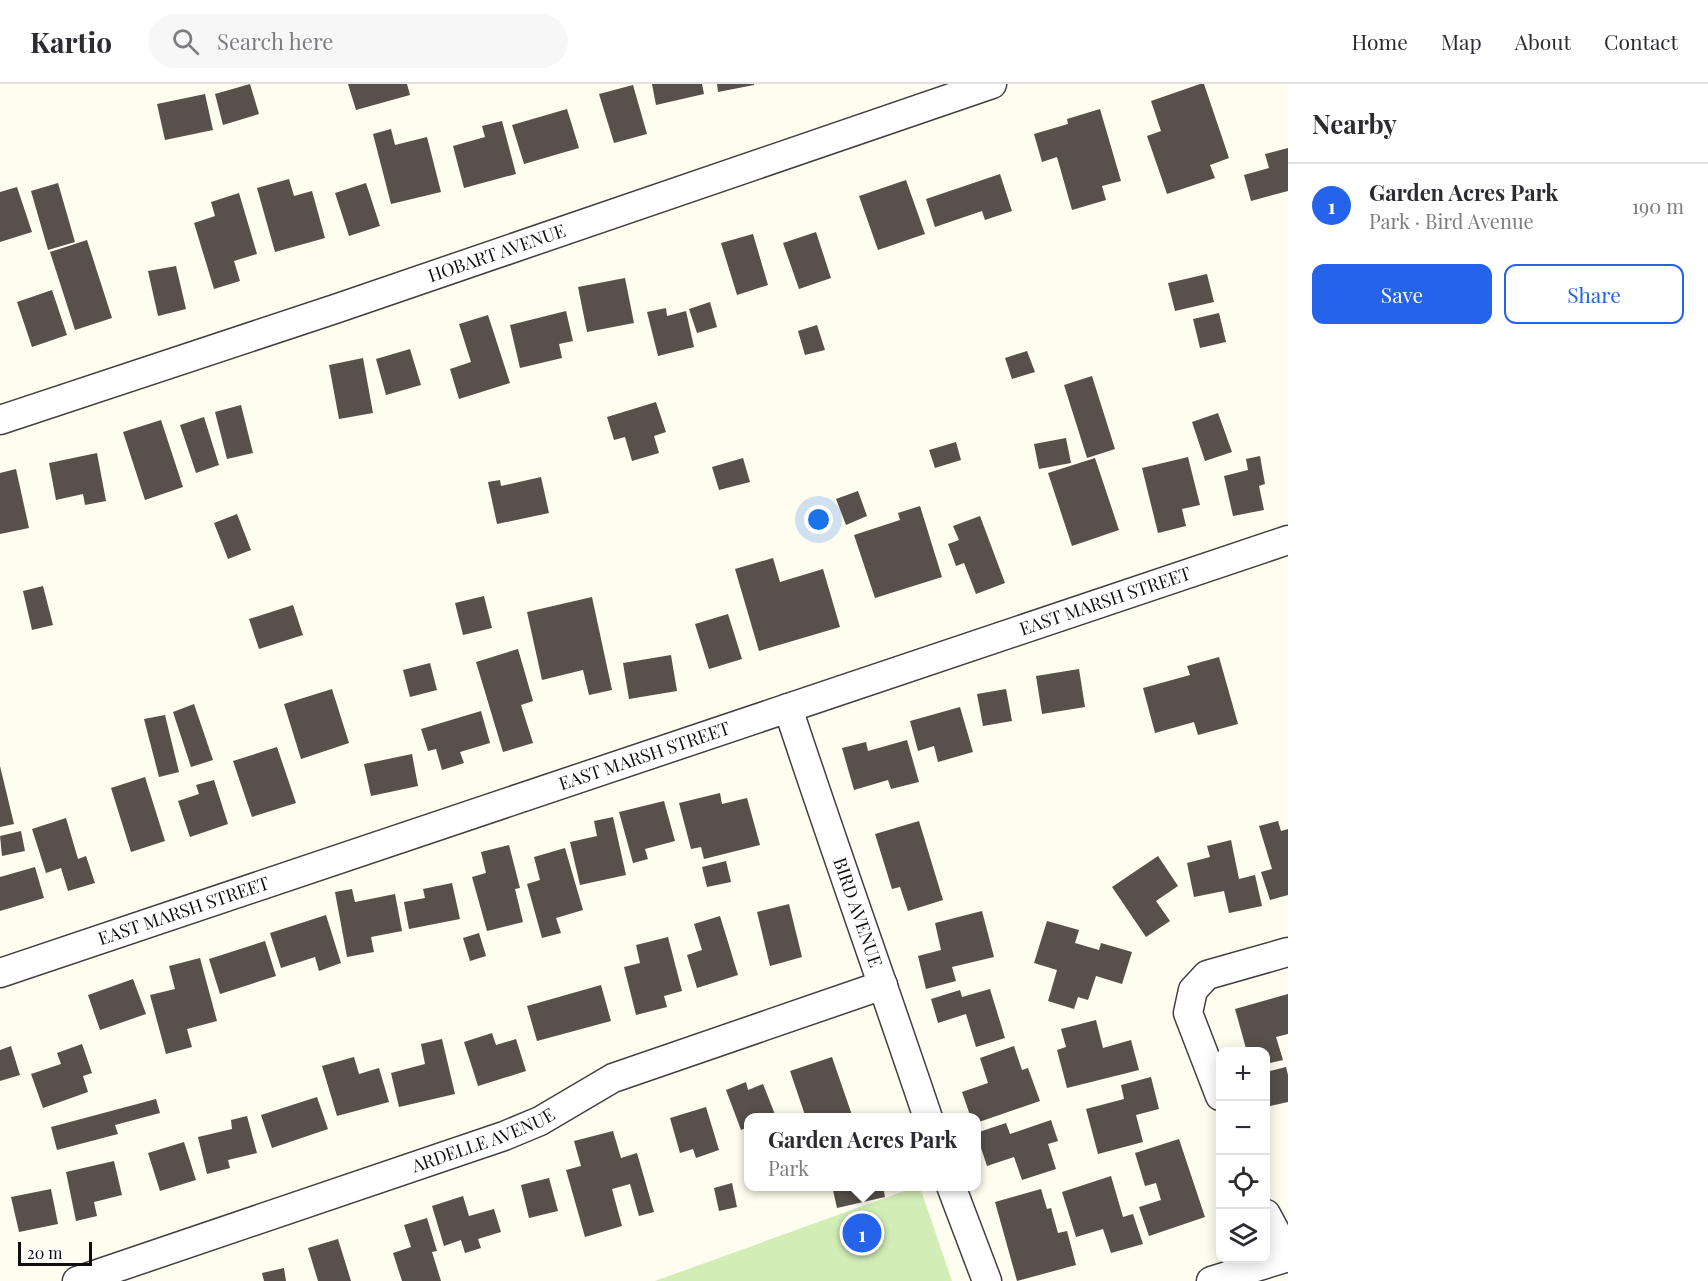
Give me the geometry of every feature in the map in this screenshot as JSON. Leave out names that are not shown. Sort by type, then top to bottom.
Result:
[{"type":"street","name":"HOBART AVENUE","points":[[0,420],[346,306],[992,84]]},
{"type":"street","name":"EAST MARSH STREET","points":[[0,973],[1288,540]]},
{"type":"street","name":"BIRD AVENUE","points":[[788,708],[926,1113]]},
{"type":"street","points":[[1216,1083],[1188,1013],[1193,990],[1207,975],[1288,952]]},
{"type":"street","name":"ARDELLE AVENUE","points":[[77,1281],[504,1136],[540,1121],[613,1078],[883,985]]},
{"type":"street","points":[[953,1191],[987,1281]]},
{"type":"street","points":[[1211,1281],[1288,1256],[1270,1222]]},
{"type":"green space","points":[[904,1191],[921,1191],[952,1281],[655,1281]]},
{"type":"building","points":[[250,84],[259,114],[223,125],[215,94]]},
{"type":"building","points":[[348,84],[407,84],[410,95],[356,110]]},
{"type":"building","points":[[652,84],[702,84],[704,94],[656,105]]},
{"type":"building","points":[[717,84],[754,84],[754,85],[718,92]]},
{"type":"building","points":[[1204,84],[1229,158],[1210,165],[1215,178],[1167,194],[1147,136],[1161,131],[1151,101]]},
{"type":"building","points":[[633,85],[647,134],[614,143],[599,94]]},
{"type":"building","points":[[205,94],[213,130],[165,140],[157,104]]},
{"type":"building","points":[[567,109],[579,148],[524,164],[512,125]]},
{"type":"building","points":[[1100,109],[1121,181],[1102,186],[1106,200],[1072,210],[1057,157],[1042,162],[1034,134],[1068,124],[1067,119]]},
{"type":"building","points":[[502,121],[516,174],[464,188],[453,146],[485,137],[482,126]]},
{"type":"building","points":[[391,129],[395,145],[427,137],[441,192],[391,204],[373,134]]},
{"type":"building","points":[[1288,148],[1288,191],[1251,201],[1244,175],[1269,168],[1265,154]]},
{"type":"building","points":[[1000,174],[1012,211],[985,220],[982,211],[935,227],[926,199]]},
{"type":"building","points":[[289,179],[294,196],[312,191],[325,238],[275,252],[257,188]]},
{"type":"building","points":[[906,180],[925,234],[878,250],[859,196]]},
{"type":"building","points":[[58,183],[75,242],[48,250],[31,191]]},
{"type":"building","points":[[366,183],[380,226],[349,236],[335,193]]},
{"type":"building","points":[[17,187],[32,232],[0,242],[0,192]]},
{"type":"building","points":[[239,193],[257,254],[234,261],[240,281],[214,289],[194,223],[215,216],[211,202]]},
{"type":"building","points":[[816,232],[831,278],[799,289],[783,243]]},
{"type":"building","points":[[753,234],[768,285],[737,295],[721,243]]},
{"type":"building","points":[[87,240],[112,318],[75,330],[50,252]]},
{"type":"building","points":[[176,266],[186,309],[158,316],[148,271]]},
{"type":"building","points":[[1207,274],[1214,302],[1175,311],[1168,283]]},
{"type":"building","points":[[625,278],[634,323],[587,332],[578,287]]},
{"type":"building","points":[[52,290],[67,335],[32,347],[17,302]]},
{"type":"building","points":[[710,302],[717,327],[697,333],[689,309]]},
{"type":"building","points":[[666,308],[667,316],[686,311],[694,347],[658,356],[647,312]]},
{"type":"building","points":[[566,311],[573,341],[559,344],[562,358],[520,368],[510,325]]},
{"type":"building","points":[[1219,313],[1226,342],[1200,348],[1193,319]]},
{"type":"building","points":[[488,315],[510,383],[459,399],[450,369],[471,362],[459,324]]},
{"type":"building","points":[[817,325],[825,350],[805,355],[798,331]]},
{"type":"building","points":[[410,349],[421,385],[386,395],[376,359]]},
{"type":"building","points":[[1027,351],[1035,372],[1012,379],[1005,358]]},
{"type":"building","points":[[363,358],[373,413],[339,419],[329,365]]},
{"type":"building","points":[[1092,376],[1115,449],[1087,458],[1064,385]]},
{"type":"building","points":[[656,402],[666,432],[654,436],[659,453],[632,461],[625,437],[614,440],[607,417]]},
{"type":"building","points":[[241,405],[253,453],[227,459],[215,412]]},
{"type":"building","points":[[1218,413],[1232,452],[1205,461],[1192,422]]},
{"type":"building","points":[[204,417],[219,465],[196,473],[180,425]]},
{"type":"building","points":[[161,420],[183,487],[145,500],[123,432]]},
{"type":"building","points":[[1066,438],[1071,463],[1039,469],[1034,444]]},
{"type":"building","points":[[956,442],[961,460],[935,468],[929,450]]},
{"type":"building","points":[[97,453],[106,501],[85,505],[83,494],[56,500],[49,463]]},
{"type":"building","points":[[1260,456],[1265,484],[1259,486],[1264,510],[1233,516],[1224,476],[1248,470],[1246,459]]},
{"type":"building","points":[[1188,457],[1200,505],[1182,509],[1186,526],[1158,533],[1142,468]]},
{"type":"building","points":[[743,458],[750,482],[719,490],[712,467]]},
{"type":"building","points":[[1095,458],[1119,530],[1072,546],[1048,473]]},
{"type":"building","points":[[16,469],[29,528],[0,534],[0,473]]},
{"type":"building","points":[[541,477],[549,513],[497,524],[488,482],[500,480],[501,486]]},
{"type":"building","points":[[858,491],[867,516],[846,525],[836,499]]},
{"type":"building","points":[[920,506],[942,577],[875,598],[854,535],[900,520],[898,513]]},
{"type":"building","points":[[237,514],[251,550],[228,559],[214,523]]},
{"type":"building","points":[[980,516],[1005,583],[976,594],[964,563],[956,566],[948,544],[959,540],[953,526]]},
{"type":"building","points":[[773,558],[780,582],[823,569],[840,627],[759,651],[735,569]]},
{"type":"building","points":[[43,586],[53,625],[32,630],[23,591]]},
{"type":"building","points":[[484,596],[492,628],[463,635],[455,603]]},
{"type":"building","points":[[592,597],[612,690],[589,695],[583,670],[542,680],[527,612]]},
{"type":"building","points":[[293,605],[303,635],[259,649],[249,619]]},
{"type":"building","points":[[728,614],[742,659],[709,669],[695,624]]},
{"type":"building","points":[[518,649],[533,701],[521,705],[533,743],[503,752],[476,662]]},
{"type":"building","points":[[671,655],[677,691],[629,699],[623,663]]},
{"type":"building","points":[[1219,657],[1238,724],[1198,735],[1194,722],[1155,733],[1143,688],[1190,675],[1187,666]]},
{"type":"building","points":[[430,663],[437,690],[410,697],[403,670]]},
{"type":"building","points":[[1079,669],[1085,707],[1042,714],[1036,676]]},
{"type":"building","points":[[332,689],[349,743],[301,759],[284,704]]},
{"type":"building","points":[[1006,689],[1012,721],[983,726],[977,694]]},
{"type":"building","points":[[194,704],[213,760],[191,767],[173,712]]},
{"type":"building","points":[[960,707],[973,752],[938,762],[934,746],[918,751],[910,721]]},
{"type":"building","points":[[481,711],[490,743],[460,752],[464,763],[442,770],[436,749],[428,751],[421,729]]},
{"type":"building","points":[[165,715],[179,772],[159,777],[144,719]]},
{"type":"building","points":[[907,740],[919,782],[891,789],[888,780],[854,790],[842,748],[866,742],[868,751]]},
{"type":"building","points":[[277,747],[296,803],[252,817],[233,761]]},
{"type":"building","points":[[412,754],[418,786],[371,796],[364,764]]},
{"type":"building","points":[[0,766],[14,824],[0,827]]},
{"type":"building","points":[[145,777],[165,841],[131,852],[111,788]]},
{"type":"building","points":[[214,780],[228,824],[190,837],[178,801],[199,794],[196,785]]},
{"type":"building","points":[[720,793],[722,804],[747,798],[760,845],[704,859],[701,847],[691,849],[679,803]]},
{"type":"building","points":[[664,801],[675,841],[645,849],[648,859],[633,863],[619,812]]},
{"type":"building","points":[[613,817],[626,875],[580,885],[570,842],[597,836],[594,821]]},
{"type":"building","points":[[66,818],[78,859],[86,856],[95,883],[68,891],[61,868],[46,873],[32,829]]},
{"type":"building","points":[[919,821],[943,900],[908,911],[900,887],[892,889],[875,834]]},
{"type":"building","points":[[1278,821],[1281,831],[1288,829],[1288,895],[1270,900],[1261,872],[1272,869],[1259,826]]},
{"type":"building","points":[[21,831],[25,851],[2,856],[0,836]]},
{"type":"building","points":[[1231,840],[1239,879],[1255,875],[1262,906],[1229,913],[1224,891],[1194,897],[1187,863],[1210,857],[1207,846]]},
{"type":"building","points":[[509,845],[520,888],[515,889],[523,922],[487,931],[472,877],[486,873],[481,852]]},
{"type":"building","points":[[565,848],[583,910],[556,918],[561,933],[542,938],[527,884],[540,880],[534,857]]},
{"type":"building","points":[[1158,856],[1178,886],[1156,901],[1170,921],[1146,937],[1112,887]]},
{"type":"building","points":[[726,861],[731,882],[707,887],[702,867]]},
{"type":"building","points":[[35,867],[44,898],[0,911],[0,877]]},
{"type":"building","points":[[452,883],[460,919],[409,929],[404,902],[425,898],[423,889]]},
{"type":"building","points":[[352,889],[355,902],[395,894],[402,931],[371,937],[374,952],[347,957],[335,892]]},
{"type":"building","points":[[789,904],[802,957],[770,966],[757,912]]},
{"type":"building","points":[[982,911],[994,957],[952,967],[956,981],[926,989],[918,956],[941,950],[935,923]]},
{"type":"building","points":[[326,915],[341,963],[319,971],[315,957],[281,968],[270,933]]},
{"type":"building","points":[[720,916],[738,975],[697,988],[687,955],[702,950],[694,924]]},
{"type":"building","points":[[1047,921],[1079,930],[1075,943],[1099,950],[1101,943],[1132,952],[1122,984],[1096,976],[1088,1000],[1078,997],[1074,1009],[1048,1001],[1057,970],[1034,963]]},
{"type":"building","points":[[479,933],[486,956],[470,961],[463,938]]},
{"type":"building","points":[[668,937],[682,991],[664,996],[667,1007],[636,1015],[624,967],[640,963],[636,945]]},
{"type":"building","points":[[265,941],[276,976],[220,994],[209,959]]},
{"type":"building","points":[[200,958],[217,1021],[187,1029],[192,1047],[166,1054],[150,995],[175,989],[169,966]]},
{"type":"building","points":[[133,979],[146,1014],[100,1030],[88,995]]},
{"type":"building","points":[[601,985],[611,1021],[537,1041],[527,1006]]},
{"type":"building","points":[[990,989],[1005,1038],[976,1047],[966,1014],[938,1023],[931,999],[960,990],[962,997]]},
{"type":"building","points":[[1288,994],[1288,1034],[1276,1037],[1283,1060],[1270,1063],[1270,1047],[1246,1047],[1235,1009]]},
{"type":"building","points":[[1096,1020],[1103,1048],[1131,1040],[1139,1070],[1067,1088],[1057,1050],[1066,1047],[1061,1029]]},
{"type":"building","points":[[492,1033],[496,1045],[516,1039],[526,1071],[478,1086],[464,1042]]},
{"type":"building","points":[[442,1039],[455,1094],[399,1107],[391,1073],[425,1064],[421,1044]]},
{"type":"building","points":[[82,1044],[92,1073],[83,1076],[88,1092],[43,1108],[31,1074],[61,1064],[57,1053]]},
{"type":"building","points":[[11,1046],[20,1075],[0,1081],[0,1050]]},
{"type":"building","points":[[1014,1046],[1022,1070],[1028,1068],[1040,1101],[981,1121],[981,1113],[969,1113],[962,1092],[988,1083],[980,1058]]},
{"type":"building","points":[[354,1057],[359,1074],[379,1068],[389,1102],[337,1116],[322,1066]]},
{"type":"building","points":[[832,1057],[851,1113],[804,1113],[790,1071]]},
{"type":"building","points":[[1286,1067],[1288,1102],[1270,1106],[1270,1071]]},
{"type":"building","points":[[1151,1077],[1159,1109],[1136,1115],[1143,1142],[1098,1154],[1086,1109],[1124,1099],[1121,1085]]},
{"type":"building","points":[[746,1082],[748,1090],[763,1084],[774,1113],[744,1113],[744,1129],[741,1130],[726,1090]]},
{"type":"building","points":[[317,1097],[328,1129],[272,1148],[261,1115]]},
{"type":"building","points":[[156,1099],[160,1113],[115,1125],[118,1134],[57,1150],[51,1127]]},
{"type":"building","points":[[706,1107],[719,1150],[696,1158],[693,1149],[680,1153],[670,1118]]},
{"type":"building","points":[[247,1116],[257,1153],[228,1160],[230,1168],[207,1174],[198,1137],[232,1129],[231,1120]]},
{"type":"building","points":[[1051,1120],[1058,1141],[1048,1144],[1056,1169],[1022,1180],[1014,1157],[987,1166],[981,1148],[981,1131],[1006,1123],[1010,1134]]},
{"type":"building","points":[[613,1131],[621,1158],[637,1153],[654,1212],[639,1216],[630,1184],[612,1189],[622,1226],[585,1237],[566,1170],[581,1166],[574,1141]]},
{"type":"building","points":[[1179,1139],[1205,1217],[1149,1236],[1139,1207],[1161,1200],[1156,1183],[1145,1186],[1135,1153]]},
{"type":"building","points":[[184,1142],[196,1180],[160,1191],[148,1153]]},
{"type":"building","points":[[114,1161],[122,1195],[94,1202],[97,1216],[76,1221],[66,1172]]},
{"type":"building","points":[[1111,1176],[1123,1217],[1133,1214],[1143,1244],[1111,1253],[1103,1229],[1076,1237],[1062,1192]]},
{"type":"building","points":[[549,1178],[558,1211],[529,1218],[521,1185]]},
{"type":"building","points":[[732,1183],[737,1207],[719,1211],[714,1188]]},
{"type":"building","points":[[51,1189],[58,1224],[19,1232],[11,1197]]},
{"type":"building","points":[[1041,1189],[1047,1209],[1051,1208],[1058,1233],[1067,1231],[1076,1265],[1017,1281],[995,1202]]},
{"type":"building","points":[[833,1191],[884,1191],[885,1197],[837,1208]]},
{"type":"building","points":[[463,1196],[469,1216],[494,1209],[501,1232],[478,1239],[481,1248],[465,1253],[461,1240],[444,1246],[432,1206]]},
{"type":"building","points":[[427,1218],[437,1251],[432,1252],[441,1281],[402,1281],[393,1253],[411,1247],[404,1225]]},
{"type":"building","points":[[338,1239],[351,1281],[318,1281],[308,1248]]},
{"type":"building","points":[[284,1268],[286,1281],[264,1281],[262,1273]]},
{"type":"place","name":"Garden Acres Park","points":[[862,1233]]}]
